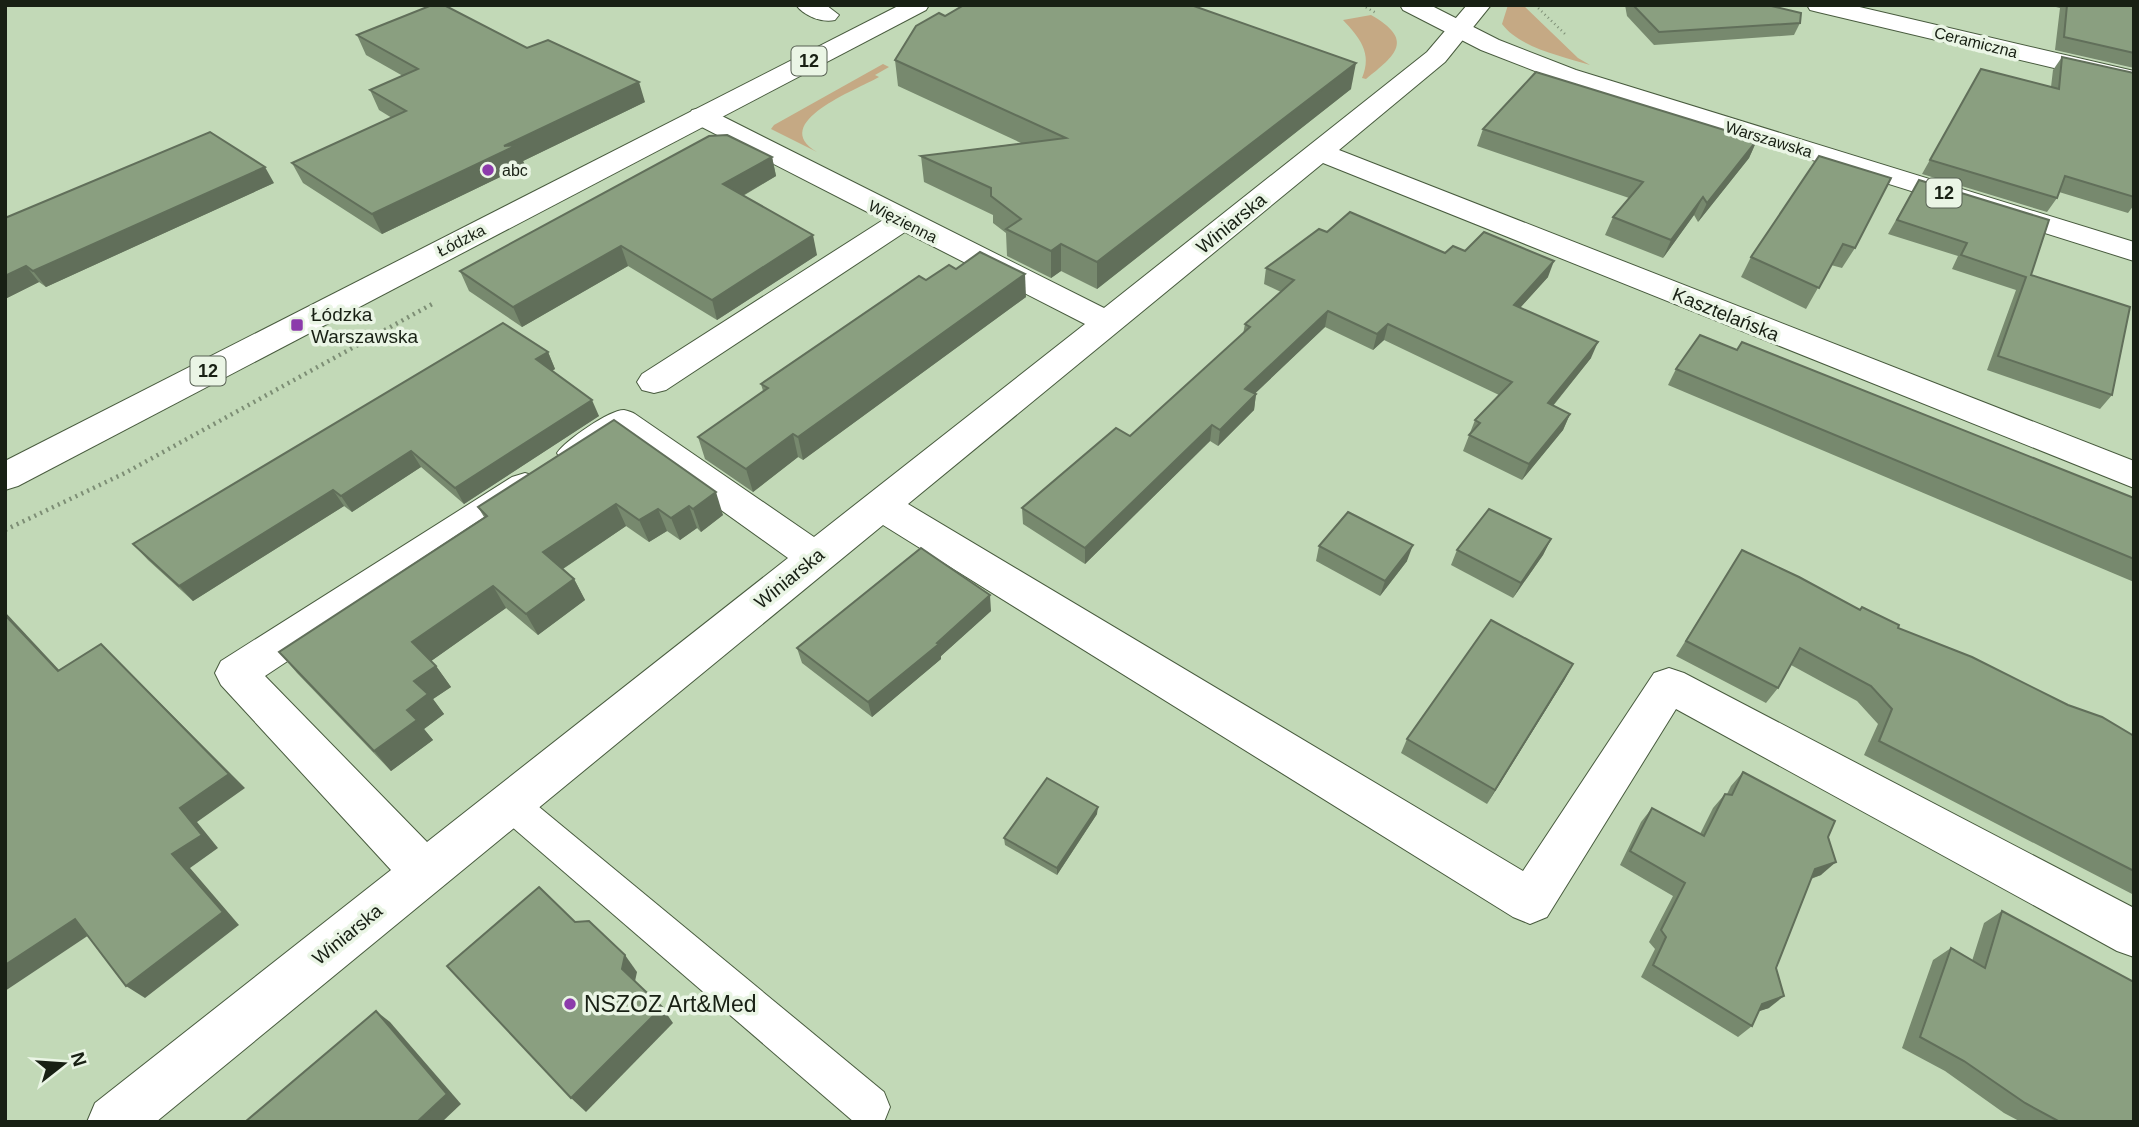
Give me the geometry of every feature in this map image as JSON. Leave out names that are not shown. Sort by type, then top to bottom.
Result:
[{"type":"street","name":"Łódzka","points":[[5,477],[918,5]]},
{"type":"street","name":"Warszawska","points":[[1411,5],[1470,18],[1521,58],[1613,90],[2134,252]]},
{"type":"street","name":"Ceramiczna","points":[[1833,7],[2134,79]]},
{"type":"street","name":"Winiarska","points":[[114,1122],[1320,152],[1436,57],[1470,18]]},
{"type":"street","name":"Więzienna","points":[[701,116],[902,221],[1106,322]]},
{"type":"street","name":"Kasztelańska","points":[[1320,152],[2134,475]]},
{"type":"street","points":[[654,382],[902,221]]},
{"type":"street","points":[[424,872],[236,673],[623,422],[815,556]]},
{"type":"street","points":[[881,505],[945,547],[1530,901],[1669,685],[2134,934]]},
{"type":"lane","points":[[509,803],[869,1107]]},
{"type":"shaded area","points":[[1508,5],[1523,5],[1578,58],[1590,65],[1542,50],[1519,39],[1502,24]]},
{"type":"shaded area","points":[[1371,15],[1385,24],[1397,40],[1392,55],[1366,79],[1362,78],[1366,61],[1363,46],[1343,20]]},
{"type":"shaded area","points":[[883,64],[889,67],[875,75],[879,77],[821,108],[809,119],[803,130],[805,141],[817,152],[771,129],[774,125]]},
{"type":"building","points":[[432,5],[444,5],[527,48],[548,40],[639,82],[504,146],[517,145],[372,214],[292,163],[406,111],[370,90],[418,69],[357,35]]},
{"type":"building","points":[[964,5],[1191,5],[1356,63],[1097,262],[1061,244],[1051,251],[1006,229],[1021,219],[991,196],[991,188],[921,156],[1066,138],[895,60],[916,26],[939,13],[945,16]]},
{"type":"building","points":[[1633,5],[1767,5],[1801,13],[1800,23],[1659,32]]},
{"type":"building","points":[[2067,5],[2134,5],[2134,53],[2064,37]]},
{"type":"building","points":[[2062,57],[2134,73],[2134,197],[2065,176],[2057,198],[1930,160],[1981,69],[2059,89]]},
{"type":"building","points":[[1536,72],[1757,140],[1707,203],[1703,197],[1671,240],[1613,217],[1643,182],[1483,129]]},
{"type":"building","points":[[210,132],[265,167],[33,271],[26,266],[5,276],[5,218]]},
{"type":"building","points":[[727,135],[772,157],[723,184],[813,235],[712,300],[621,246],[513,307],[460,271],[709,136]]},
{"type":"building","points":[[1819,156],[1891,178],[1855,248],[1843,244],[1819,288],[1751,257]]},
{"type":"building","points":[[1919,180],[2049,220],[2031,275],[2130,307],[2112,395],[1998,356],[2026,277],[1961,255],[1967,243],[1897,220]]},
{"type":"building","points":[[1350,212],[1445,253],[1453,246],[1465,251],[1484,232],[1554,261],[1514,305],[1598,342],[1548,403],[1570,414],[1529,464],[1469,435],[1480,423],[1475,420],[1512,382],[1388,324],[1377,334],[1328,311],[1245,389],[1256,394],[1220,430],[1212,425],[1085,548],[1022,508],[1116,428],[1130,436],[1250,327],[1245,324],[1294,280],[1266,268],[1319,229],[1327,232]]},
{"type":"building","points":[[980,252],[1025,274],[798,437],[793,434],[746,469],[698,437],[768,388],[761,384],[919,276],[926,280],[949,265],[956,269]]},
{"type":"building","points":[[503,323],[548,352],[536,359],[592,400],[455,488],[411,451],[341,496],[333,490],[179,586],[133,544]]},
{"type":"building","points":[[1700,335],[1737,350],[1742,342],[2134,498],[2134,559],[1676,369]]},
{"type":"building","points":[[614,420],[716,492],[693,509],[689,506],[671,518],[658,509],[639,520],[616,504],[543,552],[574,579],[526,614],[493,586],[412,642],[436,666],[414,681],[428,694],[407,710],[417,720],[374,751],[279,652],[487,516],[478,507]]},
{"type":"building","points":[[1489,509],[1551,539],[1521,583],[1457,550]]},
{"type":"building","points":[[1348,512],[1413,545],[1385,581],[1319,546]]},
{"type":"building","points":[[921,548],[990,595],[937,643],[939,644],[868,702],[797,648]]},
{"type":"building","points":[[1742,550],[1860,610],[1862,607],[1899,625],[1898,628],[1972,657],[2068,705],[2102,717],[2134,736],[2134,871],[1879,741],[1892,709],[1871,686],[1800,648],[1778,688],[1686,641]]},
{"type":"building","points":[[5,615],[58,671],[101,644],[229,774],[180,808],[202,835],[172,854],[223,912],[126,986],[75,919],[5,965]]},
{"type":"building","points":[[1491,620],[1573,664],[1495,790],[1407,739]]},
{"type":"building","points":[[1743,772],[1835,821],[1828,837],[1836,862],[1815,869],[1776,968],[1784,996],[1762,1004],[1752,1026],[1653,965],[1666,937],[1661,930],[1685,883],[1630,851],[1652,808],[1704,836],[1725,794],[1732,795]]},
{"type":"building","points":[[1047,778],[1098,807],[1057,868],[1004,838]]},
{"type":"building","name":"NSZOZ Art&Med","points":[[539,887],[575,922],[589,921],[625,955],[622,969],[662,1007],[571,1098],[447,966]]},
{"type":"building","points":[[2002,911],[2134,982],[2134,1122],[2060,1122],[2025,1103],[1964,1061],[1920,1037],[1951,948],[1985,968]]},
{"type":"building","points":[[376,1011],[447,1094],[417,1122],[245,1122]]},
{"type":"place","name":"abc","points":[[488,170]]},
{"type":"place","name":"Łódzka Warszawska","points":[[297,325]]},
{"type":"place","name":"NSZOZ Art&Med","points":[[570,1004]]}]
